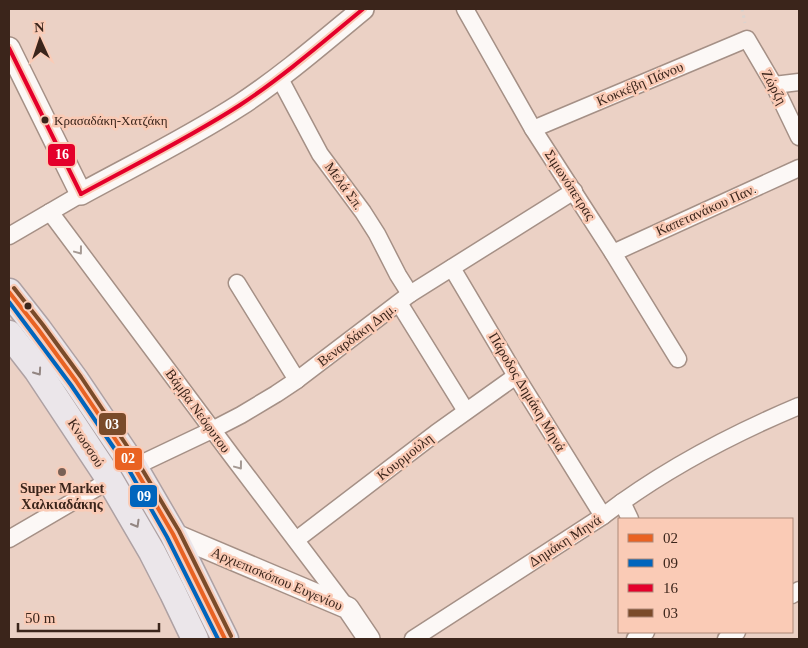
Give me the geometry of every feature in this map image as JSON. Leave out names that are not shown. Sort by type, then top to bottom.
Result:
[{"type":"main road","name":"Κνωσσού","points":[[9,292],[62,360],[134,467],[173,534],[225,639]]},
{"type":"main road","name":"Κνωσσού","points":[[9,335],[42,378],[110,480],[152,552],[195,639]]},
{"type":"street","points":[[9,236],[238,106],[279,77],[363,9]]},
{"type":"street","name":"Σιμωνόπετρας","points":[[465,9],[533,129],[574,191],[678,359]]},
{"type":"street","name":"Κοκκέβη Πάνου","points":[[533,129],[747,39]]},
{"type":"street","name":"Ζώρζη","points":[[747,39],[774,85],[799,137]]},
{"type":"street","points":[[9,48],[81,194]]},
{"type":"street","name":"Μελά Σπ.","points":[[279,77],[320,154],[377,234],[398,274],[405,298],[466,411]]},
{"type":"street","points":[[774,85],[799,82]]},
{"type":"street","name":"Καπετανάκου Παν.","points":[[613,253],[799,168]]},
{"type":"street","name":"Βεναρδάκη Δημ.","points":[[134,467],[248,411],[297,380],[405,298],[574,191]]},
{"type":"street","name":"Βάμβα Νεόφυτου","points":[[50,212],[212,430],[348,608]]},
{"type":"street","name":"Πάροδος Δημάκη Μηνά","points":[[452,268],[516,376],[603,516]]},
{"type":"street","points":[[237,283],[297,380]]},
{"type":"street","name":"Κουρμούλη","points":[[296,540],[466,411],[516,376]]},
{"type":"street","name":"Δημάκη Μηνά","points":[[413,639],[622,502],[696,456],[799,406]]},
{"type":"street","points":[[9,539],[110,480]]},
{"type":"street","points":[[622,502],[630,518]]},
{"type":"street","name":"Αρχιεπισκόπου Ευγενίου","points":[[173,534],[348,608],[369,639]]},
{"type":"transit line","name":"16","points":[[81,194],[181,140],[240,105],[288,71],[363,9]]},
{"type":"transit line","name":"16","points":[[9,48],[81,194]]},
{"type":"transit line","name":"03","points":[[14,288],[81,377],[139,464],[179,531],[231,636]]},
{"type":"transit line","name":"02","points":[[9,292],[76,381],[134,467],[173,534],[225,639]]},
{"type":"transit line","name":"09","points":[[9,302],[71,385],[129,470],[167,537],[218,639]]},
{"type":"place","name":"Κρασαδάκη-Χατζάκη","points":[[45,120]]},
{"type":"place","name":"Super Market Χαλκιαδάκης","points":[[62,472]]}]
